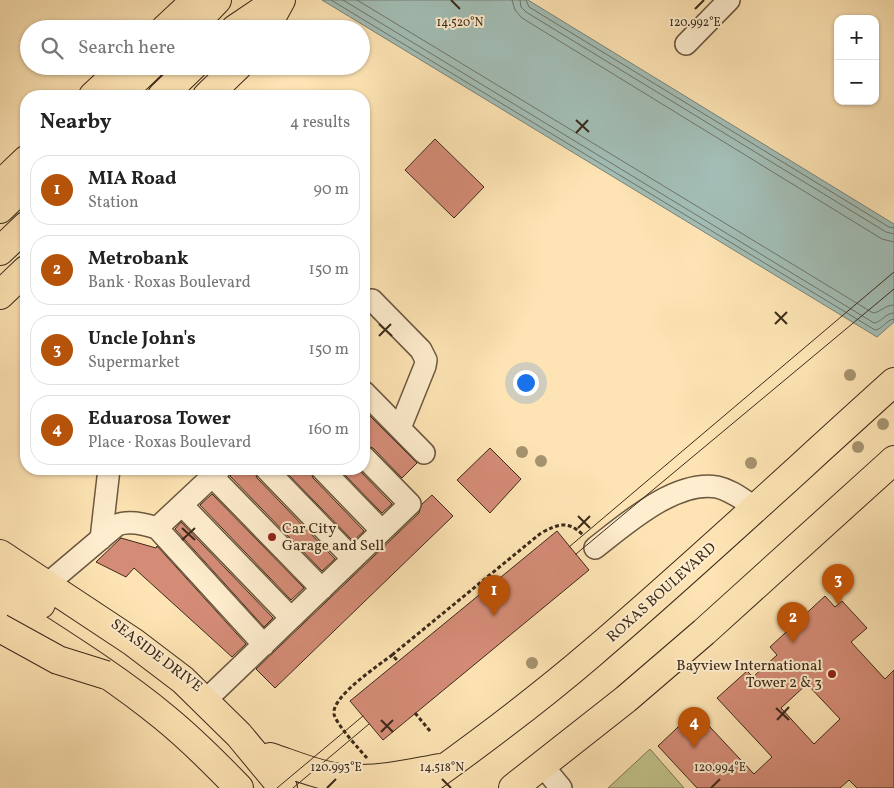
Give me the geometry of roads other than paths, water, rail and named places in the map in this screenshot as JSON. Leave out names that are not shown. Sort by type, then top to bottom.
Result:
[{"type":"main road","points":[[249,20],[280,0]]},
{"type":"main road","points":[[269,20],[280,0]]},
{"type":"main road","points":[[183,20],[202,10]]},
{"type":"main road","points":[[99,90],[115,75]]},
{"type":"main road","points":[[124,90],[140,75]]},
{"type":"main road","points":[[168,90],[184,75]]},
{"type":"main road","points":[[213,90],[229,75]]},
{"type":"main road","points":[[0,185],[20,166]]},
{"type":"main road","points":[[0,209],[20,190]]},
{"type":"main road","points":[[0,251],[20,232]]},
{"type":"main road","points":[[0,295],[20,276]]},
{"type":"main road","name":"ROXAS BOULEVARD","points":[[417,788],[509,720],[589,656],[668,588],[894,382]]},
{"type":"main road","points":[[512,788],[626,699],[704,632],[894,460]]},
{"type":"main road","name":"SEASIDE DRIVE","points":[[0,546],[177,667],[211,695],[270,756],[294,788]]},
{"type":"main road","points":[[0,554],[133,642],[183,680],[239,735],[283,788]]},
{"type":"main road","points":[[0,577],[106,645],[166,688],[214,730],[265,788]]},
{"type":"main road","points":[[0,604],[106,675],[162,716],[191,740],[239,788]]},
{"type":"main road","points":[[0,610],[145,708],[227,788]]},
{"type":"main road","points":[[0,628],[58,660],[106,675]]},
{"type":"main road","points":[[270,756],[318,774],[354,780],[382,778],[446,767]]},
{"type":"lane","points":[[686,44],[729,0]]},
{"type":"lane","points":[[372,300],[421,350],[426,360],[400,428]]},
{"type":"lane","points":[[370,398],[424,453]]},
{"type":"lane","points":[[211,695],[410,504],[370,462]]},
{"type":"lane","points":[[101,538],[108,475]]},
{"type":"lane","points":[[157,528],[213,475]]},
{"type":"lane","points":[[219,475],[322,589]]},
{"type":"lane","points":[[272,475],[353,559]]},
{"type":"lane","points":[[328,475],[382,531]]},
{"type":"lane","points":[[595,548],[649,506],[694,488],[706,486],[729,490],[755,507]]},
{"type":"lane","points":[[182,505],[292,618]]},
{"type":"lane","points":[[52,580],[121,523],[136,523],[157,528],[264,644]]},
{"type":"lane","points":[[542,766],[562,788]]},
{"type":"water","points":[[322,0],[528,0],[894,224],[894,322],[877,337],[370,29],[370,20],[355,20]]},
{"type":"tram line","points":[[569,547],[894,272]]},
{"type":"tram line","points":[[576,554],[894,289]]},
{"type":"tram line","points":[[277,788],[363,716]]},
{"type":"tram line","points":[[293,788],[369,724]]},
{"type":"place","name":"Car City Garage and Sell","points":[[272,537]]},
{"type":"place","name":"Uncle John's","points":[[838,605]]},
{"type":"place","name":"MIA Road","points":[[494,616]]},
{"type":"place","name":"Metrobank","points":[[793,643]]},
{"type":"place","name":"Bayview International Tower 2 & 3","points":[[832,674]]},
{"type":"place","name":"Eduarosa Tower","points":[[694,748]]}]
